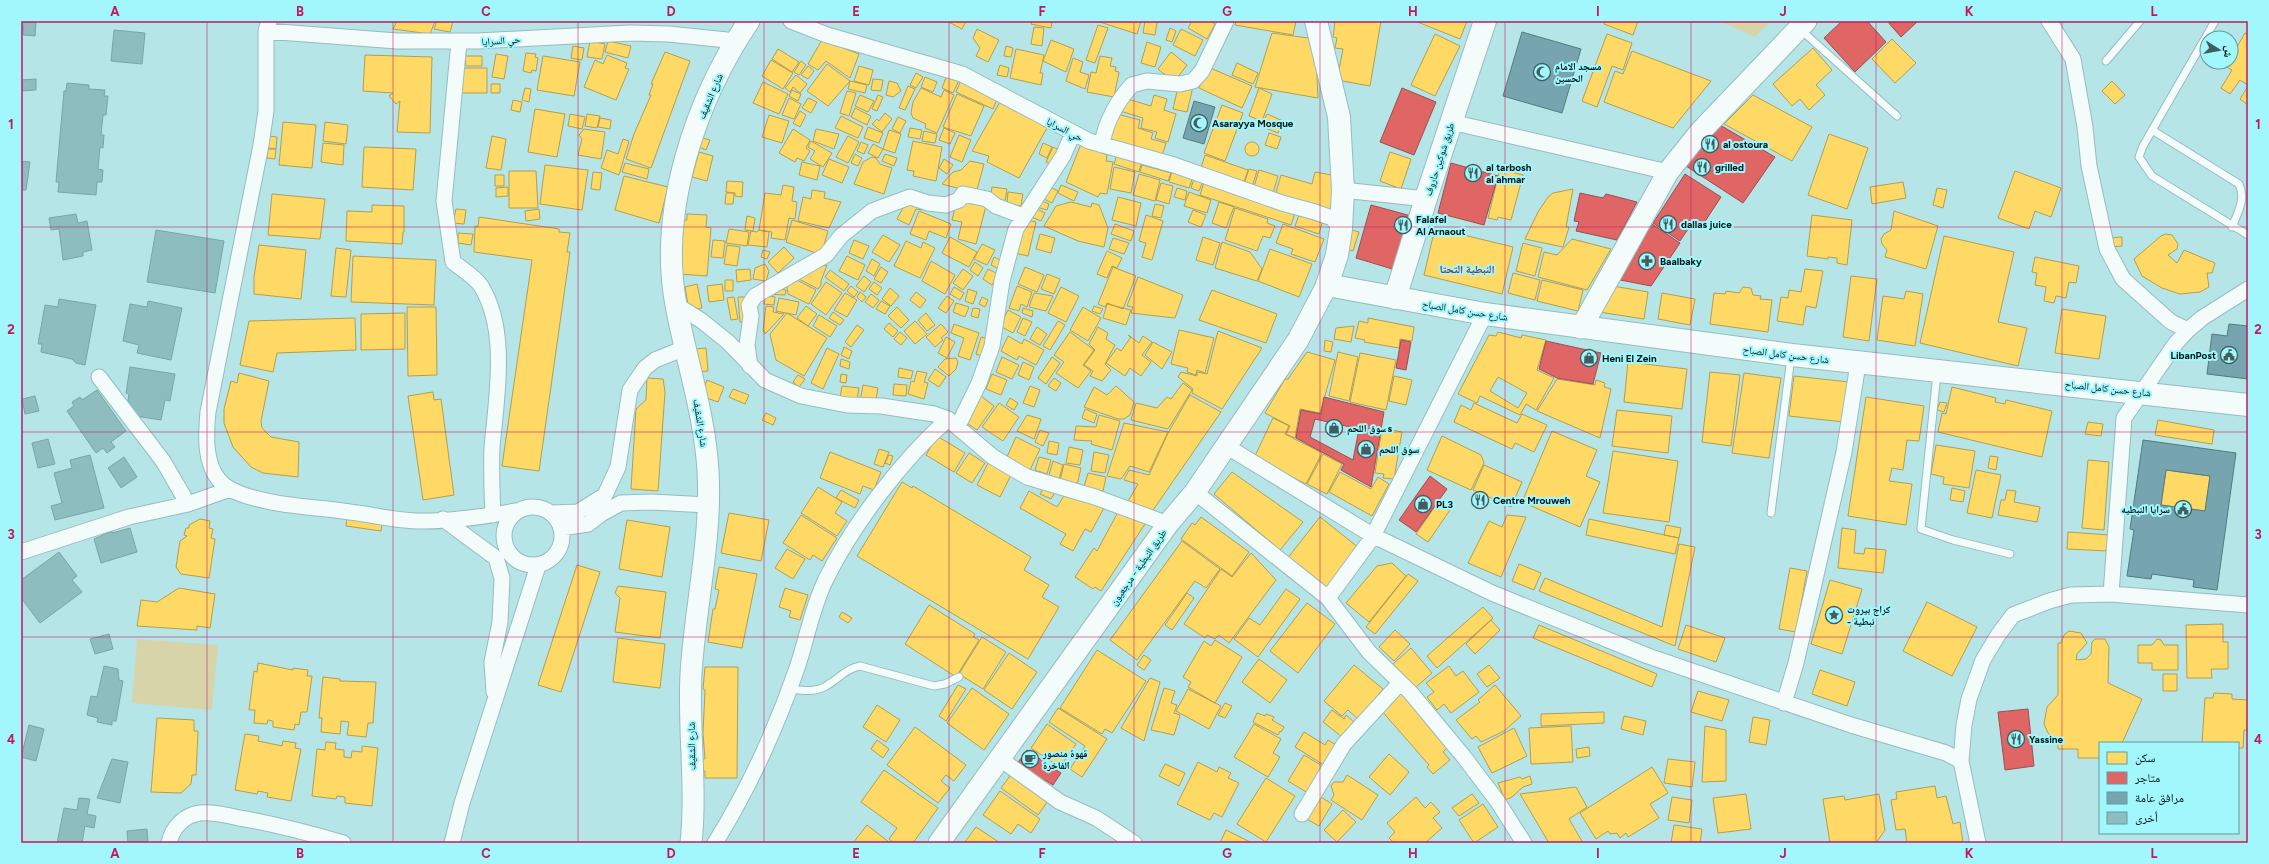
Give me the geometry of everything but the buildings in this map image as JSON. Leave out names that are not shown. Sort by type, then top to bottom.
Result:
[{"type":"main road","name":"شارع الشقيف","points":[[691,843],[693,801],[691,677],[694,629],[708,505],[708,470],[703,432],[675,304],[670,262],[673,215],[686,160],[707,99],[736,41],[750,21]]},
{"type":"main road","points":[[1316,21],[1339,117],[1343,190],[1341,229],[1337,255],[1327,285]]},
{"type":"main road","name":"طريق شوكين حاروف","points":[[1395,298],[1426,198],[1485,21]]},
{"type":"main road","points":[[1581,328],[1668,172],[1700,132],[1759,68],[1803,25]]},
{"type":"main road","name":"شارع حسن كامل الصباح","points":[[1327,285],[1485,314],[1581,328],[1858,364],[1937,370],[2248,405]]},
{"type":"main road","name":"طريق النبطية - مرجعيون","points":[[939,843],[999,758],[1062,674],[1168,524],[1195,492],[1298,340],[1327,285]]},
{"type":"street","name":"حي السرايا","points":[[791,21],[827,35],[962,74],[1073,134],[1102,145],[1174,165],[1282,203],[1332,218],[1341,229]]},
{"type":"street","points":[[1102,145],[1103,136],[1116,105],[1132,85],[1138,82],[1180,84],[1193,81],[1202,71],[1226,21]]},
{"type":"street","points":[[2049,21],[2073,59],[2084,121],[2089,166],[2106,249],[2123,279],[2172,322],[2188,330]]},
{"type":"street","name":"حي السرايا","points":[[268,26],[378,41],[459,42],[669,27],[736,41]]},
{"type":"street","points":[[268,26],[266,110],[261,145],[208,412],[206,431],[211,467],[219,480],[230,489],[242,494],[266,500],[391,518],[426,521],[493,515],[534,506],[551,513],[578,512],[605,495],[618,467],[630,390],[645,368],[655,360],[685,348]]},
{"type":"street","points":[[459,42],[444,201],[453,262],[480,286],[489,306],[495,328],[499,374],[492,450],[493,515]]},
{"type":"street","points":[[1451,122],[1668,172]]},
{"type":"street","points":[[715,843],[752,777],[799,663],[815,606],[837,559],[899,469],[930,435],[953,423],[973,396],[990,353],[1006,264],[1016,229],[1063,156],[1073,134]]},
{"type":"street","points":[[1343,190],[1426,198]]},
{"type":"street","points":[[750,366],[747,345],[751,316],[749,305],[755,296],[826,255],[840,236],[872,211],[910,197],[928,203],[946,205],[959,200],[963,194],[988,199],[996,206],[1023,216]]},
{"type":"street","points":[[2111,594],[2124,418],[2176,343],[2188,330],[2202,318],[2248,289]]},
{"type":"street","points":[[675,304],[702,321],[728,342],[765,380],[801,396],[847,405],[881,406],[934,414],[953,423],[993,456],[1027,477],[1095,497],[1168,524]]},
{"type":"street","points":[[1328,598],[1372,538],[1372,535],[1392,502],[1485,314]]},
{"type":"street","points":[[1784,703],[1796,663],[1844,452],[1858,364]]},
{"type":"street","points":[[99,377],[163,461],[188,504]]},
{"type":"street","points":[[1226,446],[1372,535],[1492,593],[1648,656],[1784,703],[1946,753],[1961,761]]},
{"type":"street","points":[[21,552],[129,517],[188,504],[230,489]]},
{"type":"street","points":[[1195,492],[1328,598],[1369,652],[1400,682],[1464,757],[1498,802],[1524,843]]},
{"type":"street","points":[[561,528],[588,524],[600,514],[622,503],[651,502],[708,505]]},
{"type":"street","points":[[495,700],[492,662],[500,622],[502,554],[505,526],[516,511]]},
{"type":"street","points":[[443,519],[514,560],[538,566],[549,561],[560,547],[561,528],[551,513]]},
{"type":"street","points":[[452,843],[462,803],[538,566]]},
{"type":"street","points":[[1978,843],[1961,761],[1964,724],[1969,699],[1983,660],[1998,635],[2014,614],[2049,601],[2071,595],[2111,594],[2248,605]]},
{"type":"street","points":[[1302,814],[1344,744],[1400,682]]},
{"type":"street","points":[[999,758],[1060,802],[1096,818],[1134,843]]},
{"type":"street","points":[[169,843],[174,830],[180,823],[190,816],[199,813],[217,813],[262,822],[343,843]]},
{"type":"lane","points":[[2106,61],[2140,21]]},
{"type":"lane","points":[[2215,21],[2152,130],[2139,157],[2143,166],[2152,176],[2232,227],[2248,235]]},
{"type":"lane","points":[[1803,25],[1897,116]]},
{"type":"lane","points":[[2152,130],[2238,184],[2242,192],[2241,205],[2232,227]]},
{"type":"lane","points":[[1771,513],[1792,355]]},
{"type":"lane","points":[[1937,370],[1922,529],[2010,554]]},
{"type":"lane","points":[[788,689],[808,691],[825,687],[849,668],[860,666],[934,686],[946,684],[959,677]]},
{"type":"shaded area","points":[[1720,21],[1771,21],[1755,37]]},
{"type":"shaded area","points":[[137,639],[218,645],[212,710],[132,703]]},
{"type":"place","name":"مسجد الامام الحسين","points":[[1542,72]]},
{"type":"place","name":"Asarayya Mosque","points":[[1199,123]]},
{"type":"place","name":"al ostoura","points":[[1710,144]]},
{"type":"place","name":"grilled","points":[[1702,167]]},
{"type":"place","name":"al tarbosh al ahmar","points":[[1473,173]]},
{"type":"place","name":"dallas juice","points":[[1668,224]]},
{"type":"place","name":"Falafel Al Arnaout","points":[[1403,225]]},
{"type":"place","name":"Baalbaky","points":[[1647,261]]},
{"type":"place","name":"LibanPost","points":[[2229,355]]},
{"type":"place","name":"Heni El Zein","points":[[1589,358]]},
{"type":"place","name":"سوق اللحمs","points":[[1334,428]]},
{"type":"place","name":"سوق اللحم","points":[[1366,449]]},
{"type":"place","name":"Centre Mrouweh","points":[[1480,500]]},
{"type":"place","name":"PL3","points":[[1423,504]]},
{"type":"place","name":"سرايا النبطيه","points":[[2183,509]]},
{"type":"place","name":"كراج بيروت - نبطية","points":[[1834,615]]},
{"type":"place","name":"Yassine","points":[[2016,739]]},
{"type":"place","name":"قهوة منصور الفاخرة","points":[[1030,759]]},
{"type":"district","name":"النبطية التحتا","points":[[1467,269]]}]
